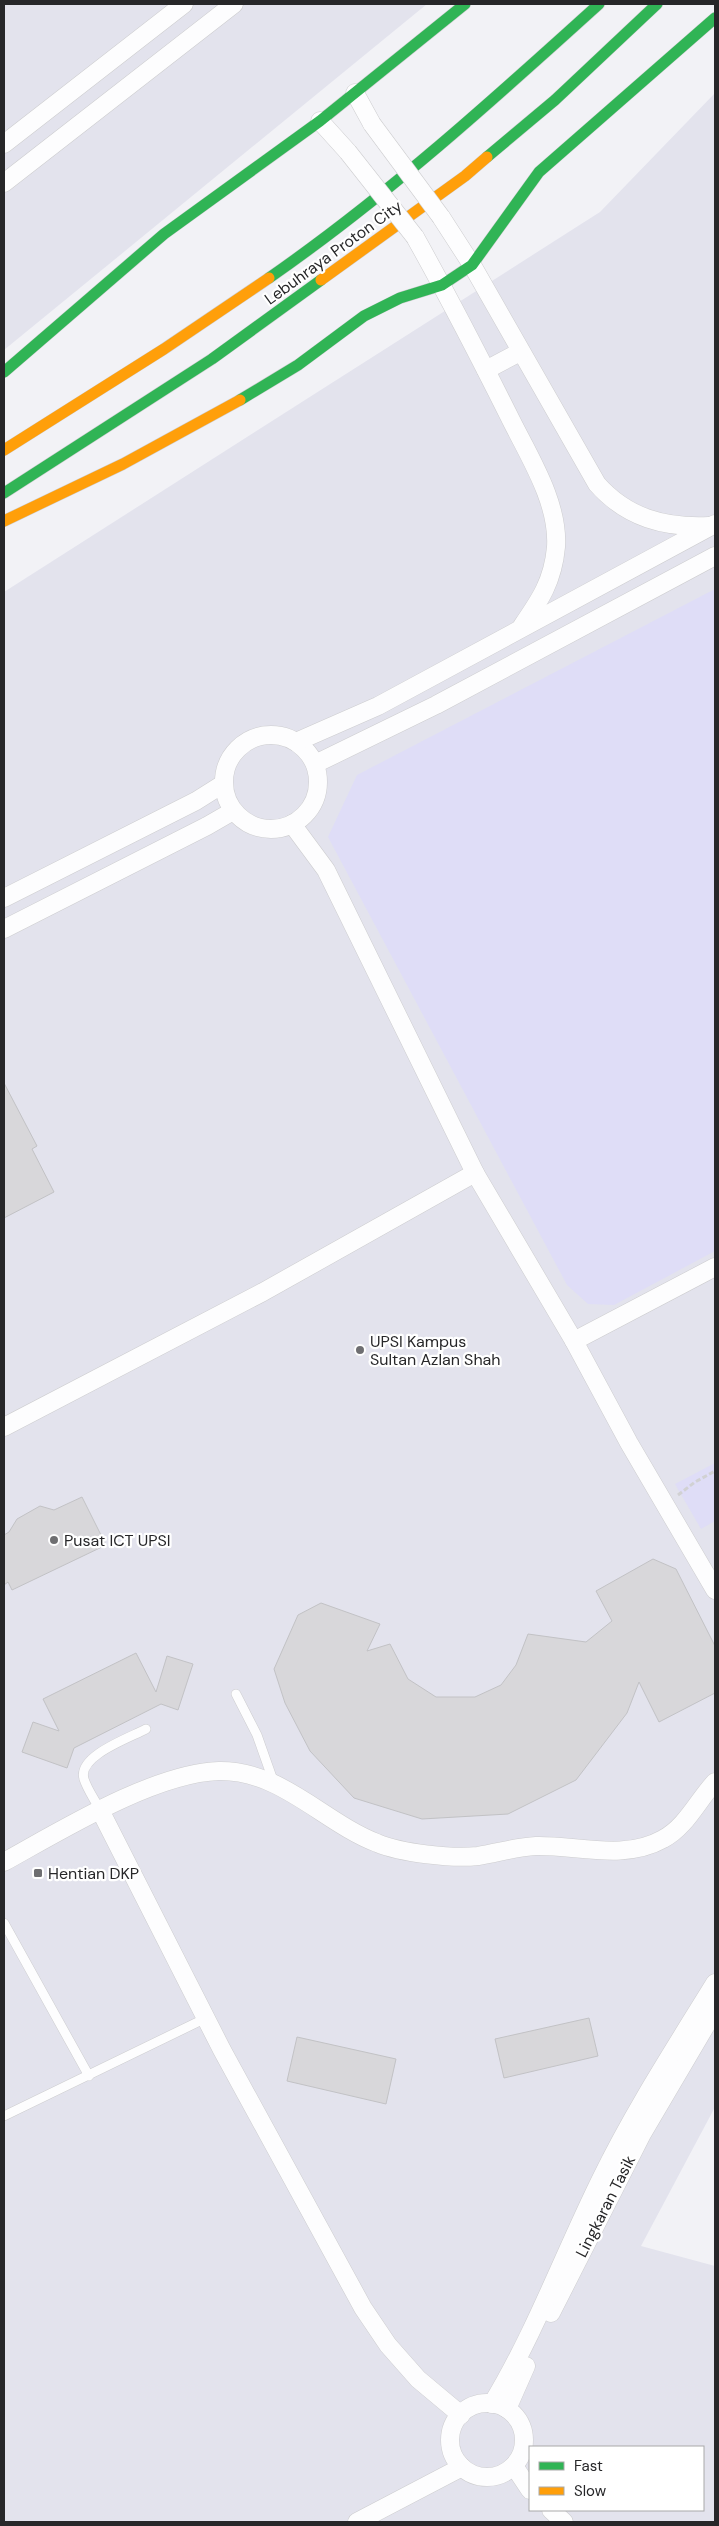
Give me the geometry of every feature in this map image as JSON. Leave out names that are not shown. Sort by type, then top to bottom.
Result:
[{"type":"main road","points":[[4,372],[164,234],[320,121],[465,4]]},
{"type":"main road","name":"Lebuhraya Proton City","points":[[4,450],[178,341],[320,241],[471,121],[599,4]]},
{"type":"main road","name":"Lebuhraya Proton City","points":[[4,494],[212,359],[465,176],[554,100],[657,4]]},
{"type":"main road","points":[[4,521],[123,464],[226,408],[298,364],[364,316],[400,298],[442,286],[472,266],[539,172],[715,18]]},
{"type":"street","points":[[4,144],[184,4]]},
{"type":"street","points":[[4,183],[234,4]]},
{"type":"street","points":[[354,93],[372,124],[441,217],[472,266],[597,484],[611,501],[655,522],[687,527],[714,525]]},
{"type":"street","points":[[320,121],[348,152],[414,237],[486,370],[538,477],[553,516],[556,546],[551,578],[541,599],[520,629]]},
{"type":"street","points":[[486,370],[520,352]]},
{"type":"street","points":[[296,742],[378,706],[714,525]]},
{"type":"street","points":[[315,764],[436,704],[715,556]]},
{"type":"street","points":[[272,734],[296,742],[315,764],[318,778],[317,792],[308,811],[292,824],[276,828],[260,828],[245,821],[233,811],[225,793],[223,784],[229,759],[247,741],[272,734]]},
{"type":"street","points":[[4,898],[196,801],[223,784]]},
{"type":"street","points":[[4,930],[233,811]]},
{"type":"street","points":[[292,824],[326,870],[475,1173],[574,1341],[665,1505],[715,1590]]},
{"type":"street","points":[[4,1428],[263,1292],[475,1173]]},
{"type":"street","points":[[574,1341],[715,1267]]},
{"type":"street","points":[[4,1862],[100,1810],[159,1784],[218,1771],[246,1773],[274,1784],[298,1796],[336,1822],[378,1844],[422,1854],[475,1856],[533,1846],[601,1850],[645,1847],[664,1839],[681,1824],[715,1782]]},
{"type":"street","points":[[100,1810],[206,2018],[363,2308],[388,2346],[418,2379],[461,2414]]},
{"type":"street","points":[[499,2406],[510,2373],[600,2179],[633,2116],[715,1983]]},
{"type":"street","name":"Lingkaran Tasik","points":[[499,2406],[551,2312],[642,2134],[715,2010]]},
{"type":"street","points":[[475,2406],[499,2406],[517,2418],[523,2429],[524,2442],[521,2455],[514,2466],[505,2473],[488,2477],[471,2473],[462,2467],[451,2447],[454,2424],[461,2414],[475,2406]]},
{"type":"street","points":[[514,2466],[529,2488]]},
{"type":"street","points":[[357,2522],[462,2467]]},
{"type":"street","points":[[552,2511],[564,2522]]},
{"type":"lane","points":[[236,1694],[258,1735],[274,1784]]},
{"type":"lane","points":[[100,1810],[84,1778],[83,1768],[89,1759],[146,1729]]},
{"type":"lane","points":[[4,1923],[89,2076]]},
{"type":"lane","points":[[4,2116],[206,2018]]},
{"type":"path","points":[[665,1505],[695,1482],[715,1471]]},
{"type":"shaded area","points":[[4,4],[427,4],[4,350]]},
{"type":"shaded area","name":"UPSI Kampus Sultan Azlan Shah","points":[[715,93],[715,2107],[641,2246],[715,2266],[715,2522],[4,2522],[4,592],[600,212]]},
{"type":"shaded area","points":[[715,589],[715,1251],[614,1305],[588,1304],[567,1285],[328,837],[357,775]]},
{"type":"shaded area","points":[[715,1463],[715,1521],[701,1529],[675,1484]]},
{"type":"building","points":[[4,1083],[37,1146],[32,1149],[54,1192],[4,1218]]},
{"type":"building","name":"Pusat ICT UPSI","points":[[82,1497],[106,1545],[12,1590],[8,1582],[4,1585],[4,1535],[9,1532],[17,1519],[40,1506],[54,1510]]},
{"type":"building","points":[[653,1559],[676,1569],[715,1646],[715,1693],[659,1722],[639,1682],[627,1713],[576,1780],[508,1814],[422,1819],[354,1798],[310,1751],[285,1703],[274,1669],[298,1615],[321,1603],[380,1624],[367,1651],[390,1644],[408,1679],[436,1697],[475,1697],[501,1685],[516,1665],[528,1634],[586,1642],[612,1621],[596,1591]]},
{"type":"building","points":[[136,1653],[156,1692],[167,1656],[193,1664],[178,1710],[161,1704],[74,1748],[67,1768],[22,1752],[33,1722],[59,1731],[43,1699]]},
{"type":"building","points":[[589,2018],[598,2056],[504,2078],[495,2039]]},
{"type":"building","points":[[297,2037],[396,2059],[386,2104],[287,2081]]},
{"type":"traffic: fast","points":[[4,372],[164,234],[320,121],[465,4]]},
{"type":"traffic: fast","points":[[269,278],[313,247],[397,181],[599,4]]},
{"type":"traffic: fast","points":[[487,157],[555,100],[657,4]]},
{"type":"traffic: fast","points":[[240,400],[298,365],[364,316],[400,298],[442,285],[472,265],[539,172],[715,18]]},
{"type":"traffic: fast","points":[[4,493],[212,359],[321,280]]},
{"type":"traffic: slow","points":[[321,280],[465,176],[487,157]]},
{"type":"traffic: slow","points":[[4,450],[164,349],[269,278]]},
{"type":"traffic: slow","points":[[4,521],[123,464],[240,400]]},
{"type":"place","name":"UPSI Kampus Sultan Azlan Shah","points":[[360,1350]]},
{"type":"place","name":"Pusat ICT UPSI","points":[[54,1540]]},
{"type":"place","name":"Hentian DKP","points":[[38,1873]]}]
